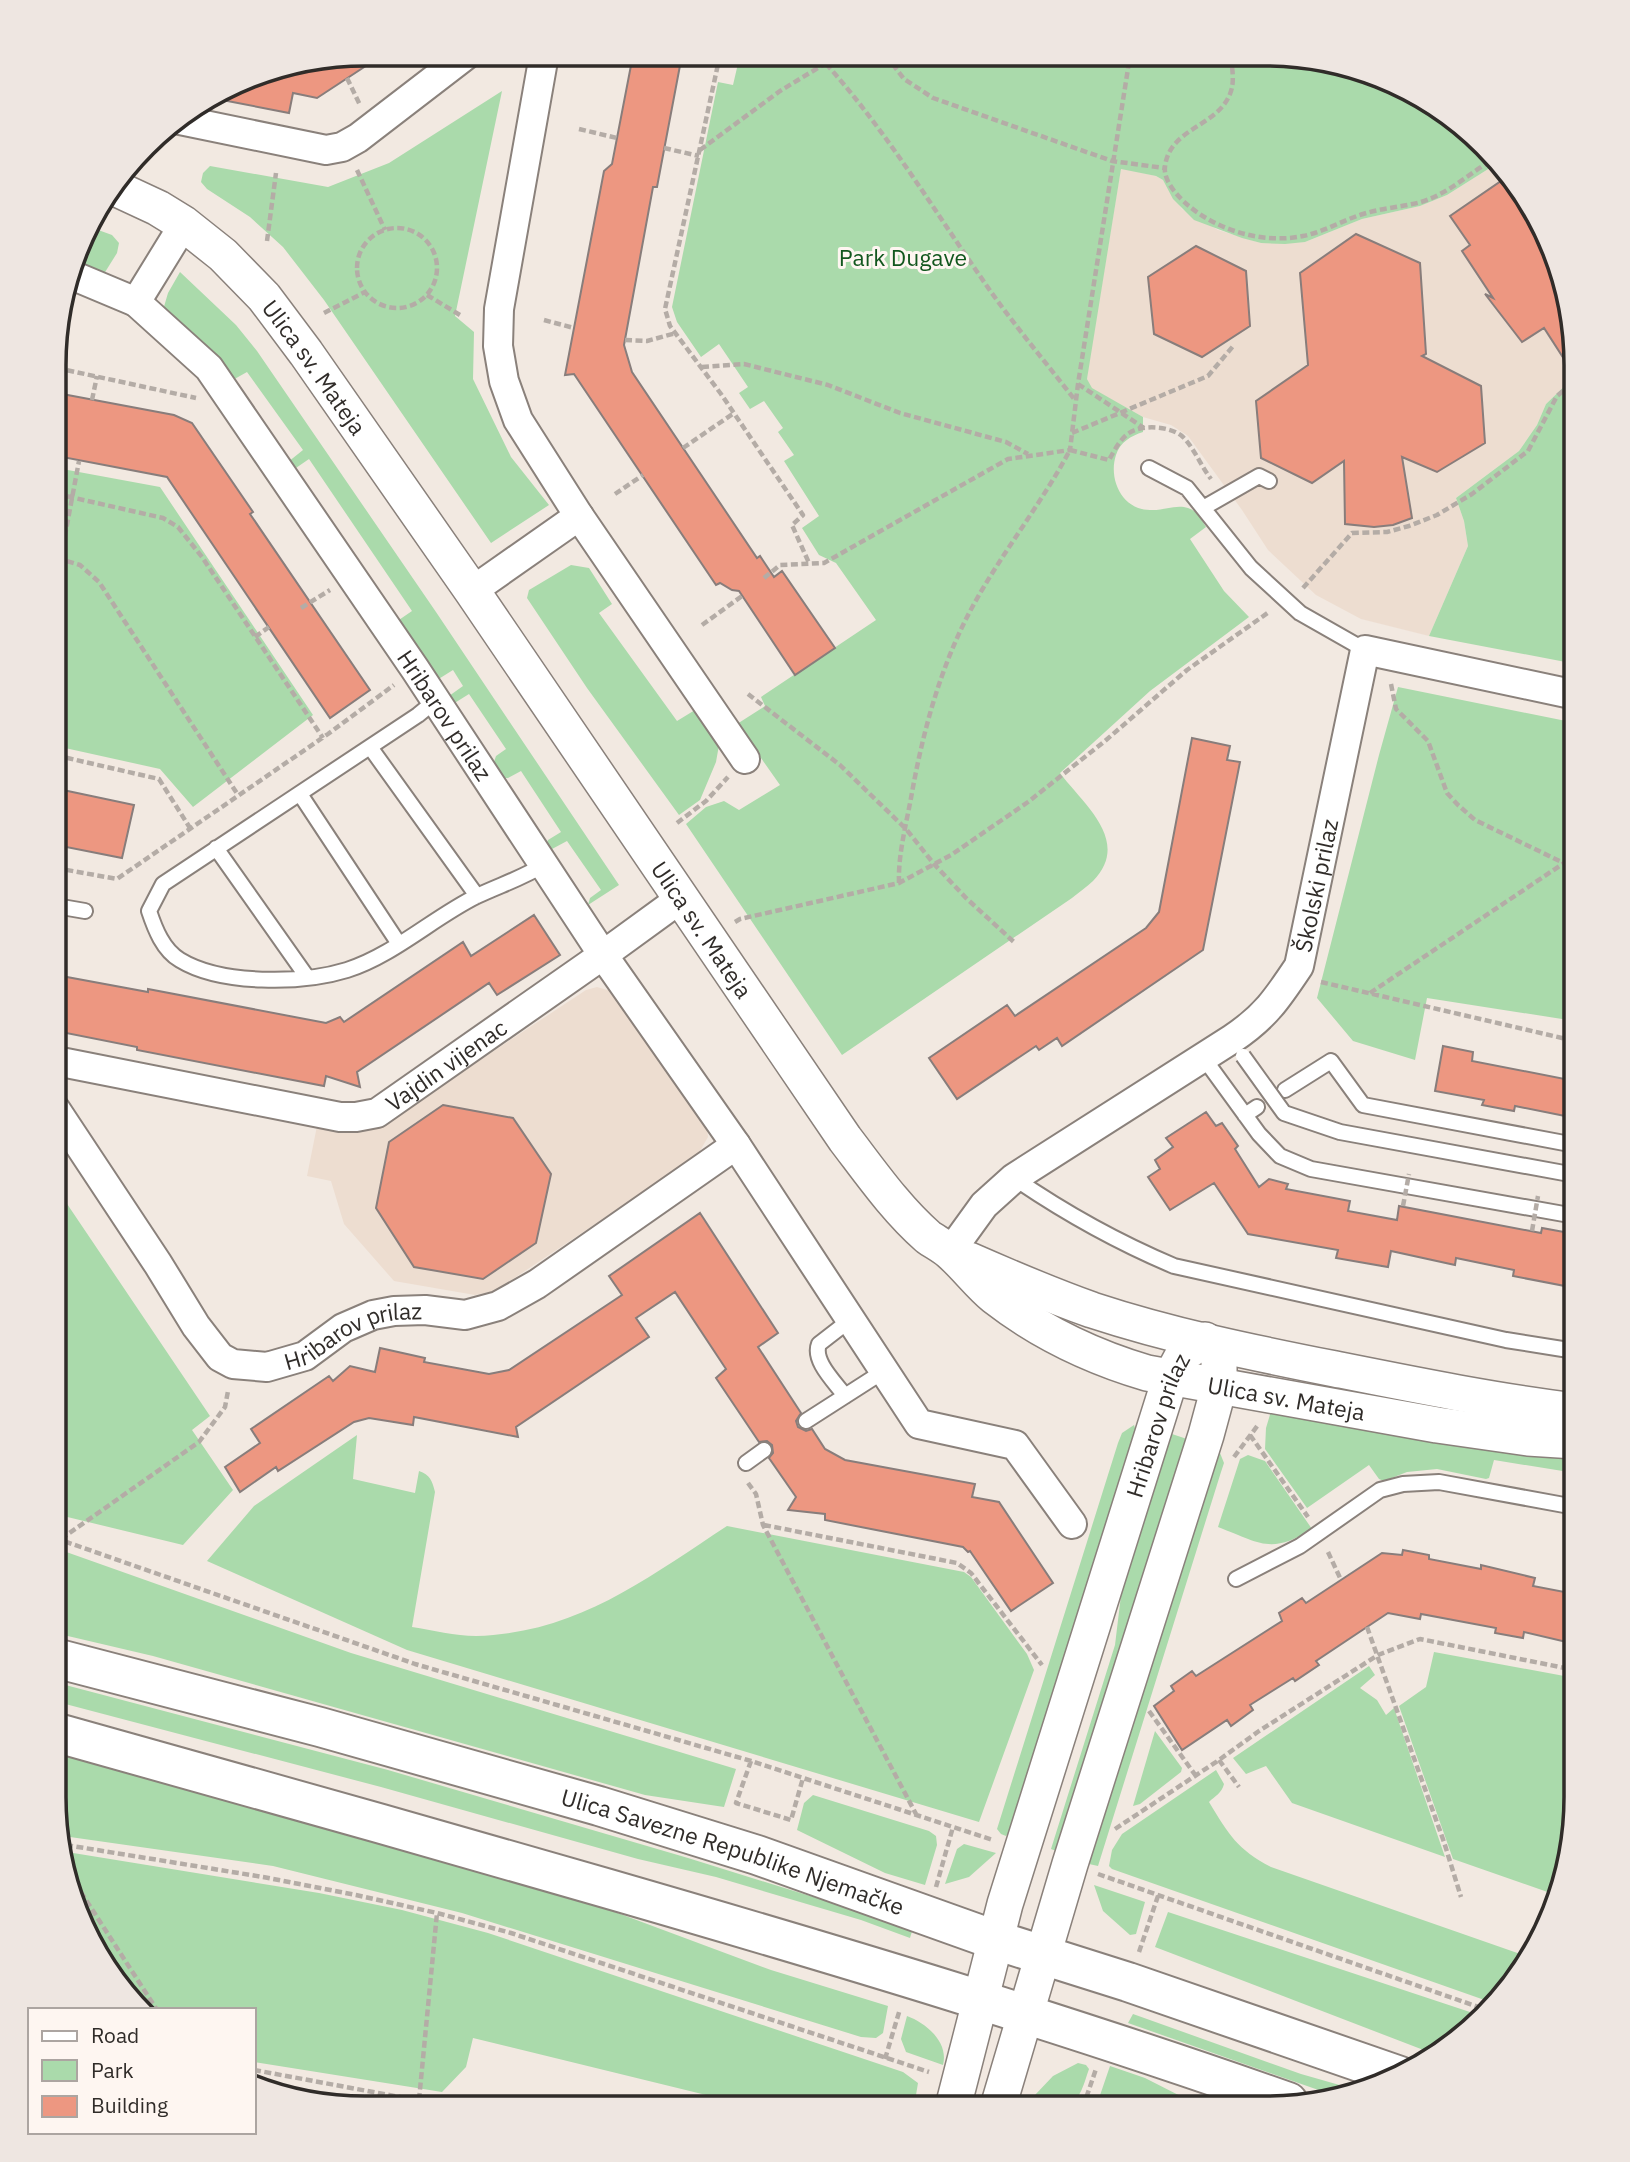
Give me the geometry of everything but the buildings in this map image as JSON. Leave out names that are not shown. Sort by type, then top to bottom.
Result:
[{"type":"main road","name":"Ulica Savezne Republike Njemačke","points":[[66,1661],[320,1727],[599,1806],[757,1855],[995,1940],[1384,2071]]},
{"type":"main road","points":[[66,1735],[319,1805],[980,2000],[1269,2096]]},
{"type":"street","points":[[192,122],[326,150],[342,147],[358,138],[452,66]]},
{"type":"street","points":[[542,66],[499,309],[498,346],[504,381],[518,420],[579,516],[745,759]]},
{"type":"street","name":"Ulica sv. Mateja","points":[[123,192],[158,208],[184,225],[223,256],[264,297],[472,591],[845,1139],[881,1187],[928,1237],[950,1252],[993,1295],[1050,1332],[1115,1364],[1170,1378],[1502,1434],[1564,1440]]},
{"type":"street","points":[[80,278],[136,302],[184,225]]},
{"type":"street","name":"Hribarov prilaz","points":[[136,302],[209,368],[545,864],[603,955],[736,1145],[919,1424],[1015,1445],[1072,1524]]},
{"type":"street","points":[[472,591],[579,516]]},
{"type":"street","points":[[1365,650],[1564,692]]},
{"type":"street","name":"Školski prilaz","points":[[950,1252],[984,1205],[1014,1178],[1203,1057],[1237,1048],[1279,998],[1299,966],[1365,650]]},
{"type":"street","name":"Vajdin vijenac","points":[[66,1064],[340,1117],[377,1113],[680,899]]},
{"type":"street","points":[[66,1126],[196,1326],[220,1357],[233,1364]]},
{"type":"street","name":"Hribarov prilaz","points":[[233,1364],[267,1367],[304,1356],[343,1328],[373,1315],[425,1310],[465,1315],[498,1306],[537,1283],[736,1145]]},
{"type":"street","name":"Ulica sv. Mateja","points":[[950,1252],[1072,1303],[1135,1322],[1276,1357],[1427,1388],[1564,1410]]},
{"type":"street","name":"Hribarov prilaz","points":[[956,2096],[995,1940],[1170,1378],[1184,1353],[1205,1340],[1218,1361],[1219,1387],[1025,2014],[1015,2096]]},
{"type":"lane","points":[[1149,468],[1187,488],[1251,568],[1300,613],[1365,650]]},
{"type":"lane","points":[[1203,508],[1259,476],[1269,481]]},
{"type":"lane","points":[[435,701],[163,884],[149,911],[156,933],[178,959],[212,974],[283,981],[348,970],[399,944],[477,896],[525,877],[545,864]]},
{"type":"lane","points":[[370,747],[477,896]]},
{"type":"lane","points":[[300,794],[399,944]]},
{"type":"lane","points":[[216,848],[307,977]]},
{"type":"lane","points":[[66,908],[85,911]]},
{"type":"lane","points":[[1237,1048],[1284,1113],[1340,1132],[1564,1173]]},
{"type":"lane","points":[[1203,1057],[1251,1111],[1259,1134],[1280,1156],[1311,1169],[1564,1214]]},
{"type":"lane","points":[[1285,1090],[1331,1061],[1363,1105],[1564,1143]]},
{"type":"lane","points":[[1014,1178],[1087,1225],[1174,1266],[1506,1340],[1564,1348]]},
{"type":"lane","points":[[845,1396],[819,1360],[816,1350],[819,1344],[850,1320]]},
{"type":"lane","points":[[806,1420],[884,1371]]},
{"type":"lane","points":[[745,1471],[764,1450]]},
{"type":"lane","points":[[1236,1579],[1300,1546],[1380,1490],[1403,1483],[1439,1482],[1564,1505]]},
{"type":"path","points":[[718,66],[665,309],[670,326],[734,412],[803,515],[792,525],[810,564]]},
{"type":"path","points":[[664,148],[700,153],[780,91],[821,66]]},
{"type":"path","points":[[828,66],[884,135],[981,278],[1075,400]]},
{"type":"path","points":[[895,66],[904,79],[933,98],[1112,161],[1164,168]]},
{"type":"path","points":[[899,883],[898,869],[928,720],[947,661],[967,617],[1053,482],[1070,450],[1077,384],[1128,66]]},
{"type":"path","points":[[1232,66],[1231,92],[1224,105],[1172,146],[1164,168],[1169,183],[1184,202],[1206,220],[1232,231],[1276,239],[1304,236],[1363,214],[1420,202],[1450,190],[1486,164]]},
{"type":"path","points":[[347,78],[362,109]]},
{"type":"path","points":[[579,130],[617,138]]},
{"type":"path","points":[[356,170],[385,230]]},
{"type":"path","points":[[267,241],[276,173]]},
{"type":"path","points":[[405,228],[427,241],[438,264],[437,277],[427,295],[411,307],[397,309],[383,306],[365,292],[357,275],[357,262],[369,239],[385,230],[405,228]]},
{"type":"path","points":[[324,313],[365,292]]},
{"type":"path","points":[[427,295],[460,315]]},
{"type":"path","points":[[544,320],[575,328]]},
{"type":"path","points":[[625,340],[648,341],[676,333]]},
{"type":"path","points":[[1072,433],[1208,376],[1234,345]]},
{"type":"path","points":[[701,367],[744,364],[828,385],[900,413],[1006,443],[1029,455]]},
{"type":"path","points":[[66,370],[205,400]]},
{"type":"path","points":[[92,400],[97,376]]},
{"type":"path","points":[[1077,384],[1144,428]]},
{"type":"path","points":[[740,919],[899,883],[951,855],[1028,802],[1105,741],[1187,670],[1302,589],[1352,533],[1387,532],[1437,516],[1472,494],[1528,451],[1557,396],[1564,390]]},
{"type":"path","points":[[683,449],[734,412]]},
{"type":"path","points":[[764,578],[780,565],[824,563],[1008,459],[1070,450]]},
{"type":"path","points":[[66,520],[79,461]]},
{"type":"path","points":[[615,494],[643,475]]},
{"type":"path","points":[[66,496],[163,518],[178,527],[202,557],[323,738]]},
{"type":"path","points":[[66,561],[80,565],[99,582],[238,795]]},
{"type":"path","points":[[301,608],[331,589],[338,599]]},
{"type":"path","points":[[1302,589],[1311,597]]},
{"type":"path","points":[[702,625],[743,596]]},
{"type":"path","points":[[254,637],[269,628]]},
{"type":"path","points":[[1390,683],[1396,709],[1428,741],[1447,793],[1458,805],[1475,820],[1564,863]]},
{"type":"path","points":[[66,870],[117,879],[323,738],[395,684],[402,693]]},
{"type":"path","points":[[748,694],[840,765],[906,829],[966,898],[1015,943]]},
{"type":"path","points":[[66,758],[159,779],[190,828]]},
{"type":"path","points":[[677,823],[706,801],[745,759]]},
{"type":"path","points":[[1370,993],[1564,863]]},
{"type":"path","points":[[1293,975],[1564,1038]]},
{"type":"path","points":[[1403,1206],[1409,1174]]},
{"type":"path","points":[[1532,1231],[1538,1196]]},
{"type":"path","points":[[66,1533],[199,1441],[226,1406],[233,1364]]},
{"type":"path","points":[[1238,1450],[1262,1421]]},
{"type":"path","points":[[1250,1434],[1315,1527]]},
{"type":"path","points":[[745,1471],[756,1494],[763,1525],[917,1815]]},
{"type":"path","points":[[763,1525],[957,1563],[971,1573],[1042,1665]]},
{"type":"path","points":[[66,1542],[415,1664],[751,1761],[1004,1843]]},
{"type":"path","points":[[1327,1549],[1341,1580]]},
{"type":"path","points":[[1367,1627],[1461,1897]]},
{"type":"path","points":[[1115,1829],[1259,1731],[1378,1655],[1420,1639],[1564,1668]]},
{"type":"path","points":[[1149,1711],[1196,1776]]},
{"type":"path","points":[[1219,1760],[1239,1787]]},
{"type":"path","points":[[751,1761],[736,1803],[791,1820],[803,1778]]},
{"type":"path","points":[[71,1847],[263,1877],[437,1913],[511,1933],[937,2075]]},
{"type":"path","points":[[1091,1871],[1477,2007]]},
{"type":"path","points":[[1141,1945],[1159,1893]]},
{"type":"path","points":[[84,1896],[156,2008]]},
{"type":"path","points":[[419,2096],[437,1913]]},
{"type":"path","points":[[1087,2096],[1098,2061]]},
{"type":"path","points":[[256,2070],[392,2096]]},
{"type":"shaded area","points":[[1121,168],[1156,176],[1163,180],[1182,209],[1218,230],[1261,243],[1305,242],[1362,219],[1420,206],[1447,195],[1489,168],[1523,216],[1541,251],[1558,307],[1564,387],[1546,404],[1537,425],[1519,451],[1456,498],[1464,521],[1468,546],[1429,636],[1361,619],[1316,595],[1268,550],[1188,436],[1171,425],[1143,417],[1091,388],[1087,379]]},
{"type":"shaded area","points":[[597,987],[614,992],[707,1127],[708,1137],[697,1156],[495,1291],[475,1295],[394,1281],[344,1224],[331,1181],[307,1176],[317,1126],[385,1123],[586,990]]},
{"type":"green space","name":"Park Dugave","points":[[737,66],[1264,66],[1303,69],[1360,82],[1397,97],[1446,128],[1489,168],[1447,195],[1420,206],[1362,219],[1305,242],[1285,244],[1261,243],[1242,238],[1194,220],[1173,199],[1163,180],[1121,169],[1087,379],[1092,388],[1143,417],[1143,432],[1126,440],[1118,450],[1114,464],[1116,483],[1125,499],[1140,509],[1183,507],[1196,513],[1206,527],[1190,539],[1224,591],[1249,617],[1150,691],[1060,773],[1091,810],[1106,837],[1108,852],[1104,866],[1093,881],[842,1055],[686,824],[706,807],[724,801],[739,810],[780,785],[737,724],[765,706],[761,697],[876,620],[836,563],[819,555],[802,528],[819,516],[784,461],[794,455],[778,432],[783,428],[764,401],[750,409],[739,393],[748,387],[719,344],[701,357],[677,322],[672,307],[718,82],[733,85]]},
{"type":"green space","points":[[502,91],[455,316],[474,332],[473,379],[511,457],[549,505],[491,543],[324,300],[283,247],[250,217],[207,189],[201,182],[203,173],[210,166],[328,187],[389,163]]},
{"type":"green space","points":[[99,230],[112,235],[119,243],[117,253],[102,277],[82,270]]},
{"type":"green space","points":[[180,272],[236,325],[257,351],[619,885],[588,905],[590,898],[601,890],[567,841],[552,849],[546,845],[548,840],[561,832],[521,771],[502,778],[493,765],[496,756],[506,749],[469,694],[453,704],[449,696],[463,686],[453,670],[437,680],[393,624],[412,611],[309,459],[293,470],[288,462],[303,450],[247,372],[231,381],[163,310],[168,293]]},
{"type":"green space","points":[[1564,387],[1564,662],[1429,636],[1468,546],[1464,521],[1456,498],[1519,451],[1537,425],[1546,404]]},
{"type":"green space","points":[[66,470],[160,487],[313,715],[193,807],[160,769],[66,748]]},
{"type":"green space","points":[[571,565],[589,568],[612,604],[599,613],[677,721],[695,710],[719,745],[716,762],[700,800],[679,815],[587,688],[527,598],[529,590]]},
{"type":"green space","points":[[1398,687],[1564,721],[1564,1019],[1427,998],[1415,1060],[1353,1041],[1317,998]]},
{"type":"green space","points":[[66,1202],[210,1416],[192,1430],[233,1490],[183,1545],[66,1517]]},
{"type":"green space","points":[[1272,1408],[1564,1452],[1564,1471],[1494,1460],[1489,1478],[1486,1479],[1437,1469],[1407,1472],[1384,1481],[1379,1479],[1369,1465],[1307,1508],[1265,1449],[1266,1428]]},
{"type":"green space","points":[[1134,1425],[1136,1431],[1011,1830],[1006,1836],[997,1829],[1118,1443],[1122,1433]]},
{"type":"green space","points":[[1169,1433],[1187,1439],[1059,1852],[1051,1849],[1115,1645],[1122,1587]]},
{"type":"green space","points":[[357,1435],[353,1479],[415,1493],[419,1471],[432,1481],[435,1492],[412,1627],[476,1636],[512,1633],[546,1625],[609,1600],[727,1526],[964,1572],[971,1577],[1027,1654],[1034,1670],[979,1822],[407,1650],[207,1561],[254,1506]]},
{"type":"green space","points":[[1218,1448],[1224,1463],[1098,1866],[1089,1864],[1091,1852]]},
{"type":"green space","points":[[1248,1455],[1265,1461],[1312,1529],[1286,1542],[1265,1544],[1218,1527],[1240,1459]]},
{"type":"green space","points":[[66,1552],[351,1653],[736,1769],[724,1807],[645,1795],[153,1656],[66,1636]]},
{"type":"green space","points":[[1434,1652],[1564,1676],[1563,1816],[1558,1855],[1548,1892],[1453,1859],[1399,1706],[1426,1687]]},
{"type":"green space","points":[[1369,1666],[1375,1675],[1360,1688],[1377,1700],[1386,1715],[1394,1708],[1445,1857],[1292,1803],[1266,1766],[1246,1774],[1233,1758]]},
{"type":"green space","points":[[66,1685],[388,1770],[688,1858],[913,1928],[910,1938],[861,1920],[716,1877],[638,1859],[381,1787],[66,1704]]},
{"type":"green space","points":[[1155,1731],[1182,1768],[1181,1772],[1140,1804],[1133,1806]]},
{"type":"green space","points":[[66,1756],[564,1893],[771,1970],[888,2006],[883,2033],[876,2038],[861,2037],[462,1913],[273,1866],[69,1837]]},
{"type":"green space","points":[[1216,1770],[1224,1784],[1209,1802],[1235,1840],[1259,1860],[1271,1867],[1518,1953],[1484,2000],[1112,1869],[1109,1866],[1112,1850],[1122,1834]]},
{"type":"green space","points":[[813,1795],[929,1831],[936,1836],[937,1845],[925,1885],[885,1873],[797,1830],[804,1803]]},
{"type":"green space","points":[[964,1844],[996,1853],[969,1877],[945,1884],[957,1849]]},
{"type":"green space","points":[[72,1853],[319,1893],[402,1910],[488,1933],[903,2072],[918,2083],[916,2096],[710,2096],[473,2038],[466,2067],[442,2092],[256,2062],[256,2008],[154,2008],[128,1978],[97,1929],[82,1892]]},
{"type":"green space","points":[[1094,1885],[1145,1902],[1136,1934],[1130,1935],[1103,1911]]},
{"type":"green space","points":[[1168,1912],[1471,2012],[1423,2050],[1155,1947]]},
{"type":"green space","points":[[1133,2014],[1301,2074],[1341,2085],[1320,2090],[1128,2023]]},
{"type":"green space","points":[[907,2016],[934,2034],[943,2049],[943,2065],[906,2052],[901,2039]]},
{"type":"green space","points":[[1078,2063],[1089,2069],[1078,2096],[1035,2095],[1053,2076]]},
{"type":"green space","points":[[1110,2066],[1145,2078],[1180,2096],[1100,2096]]}]
